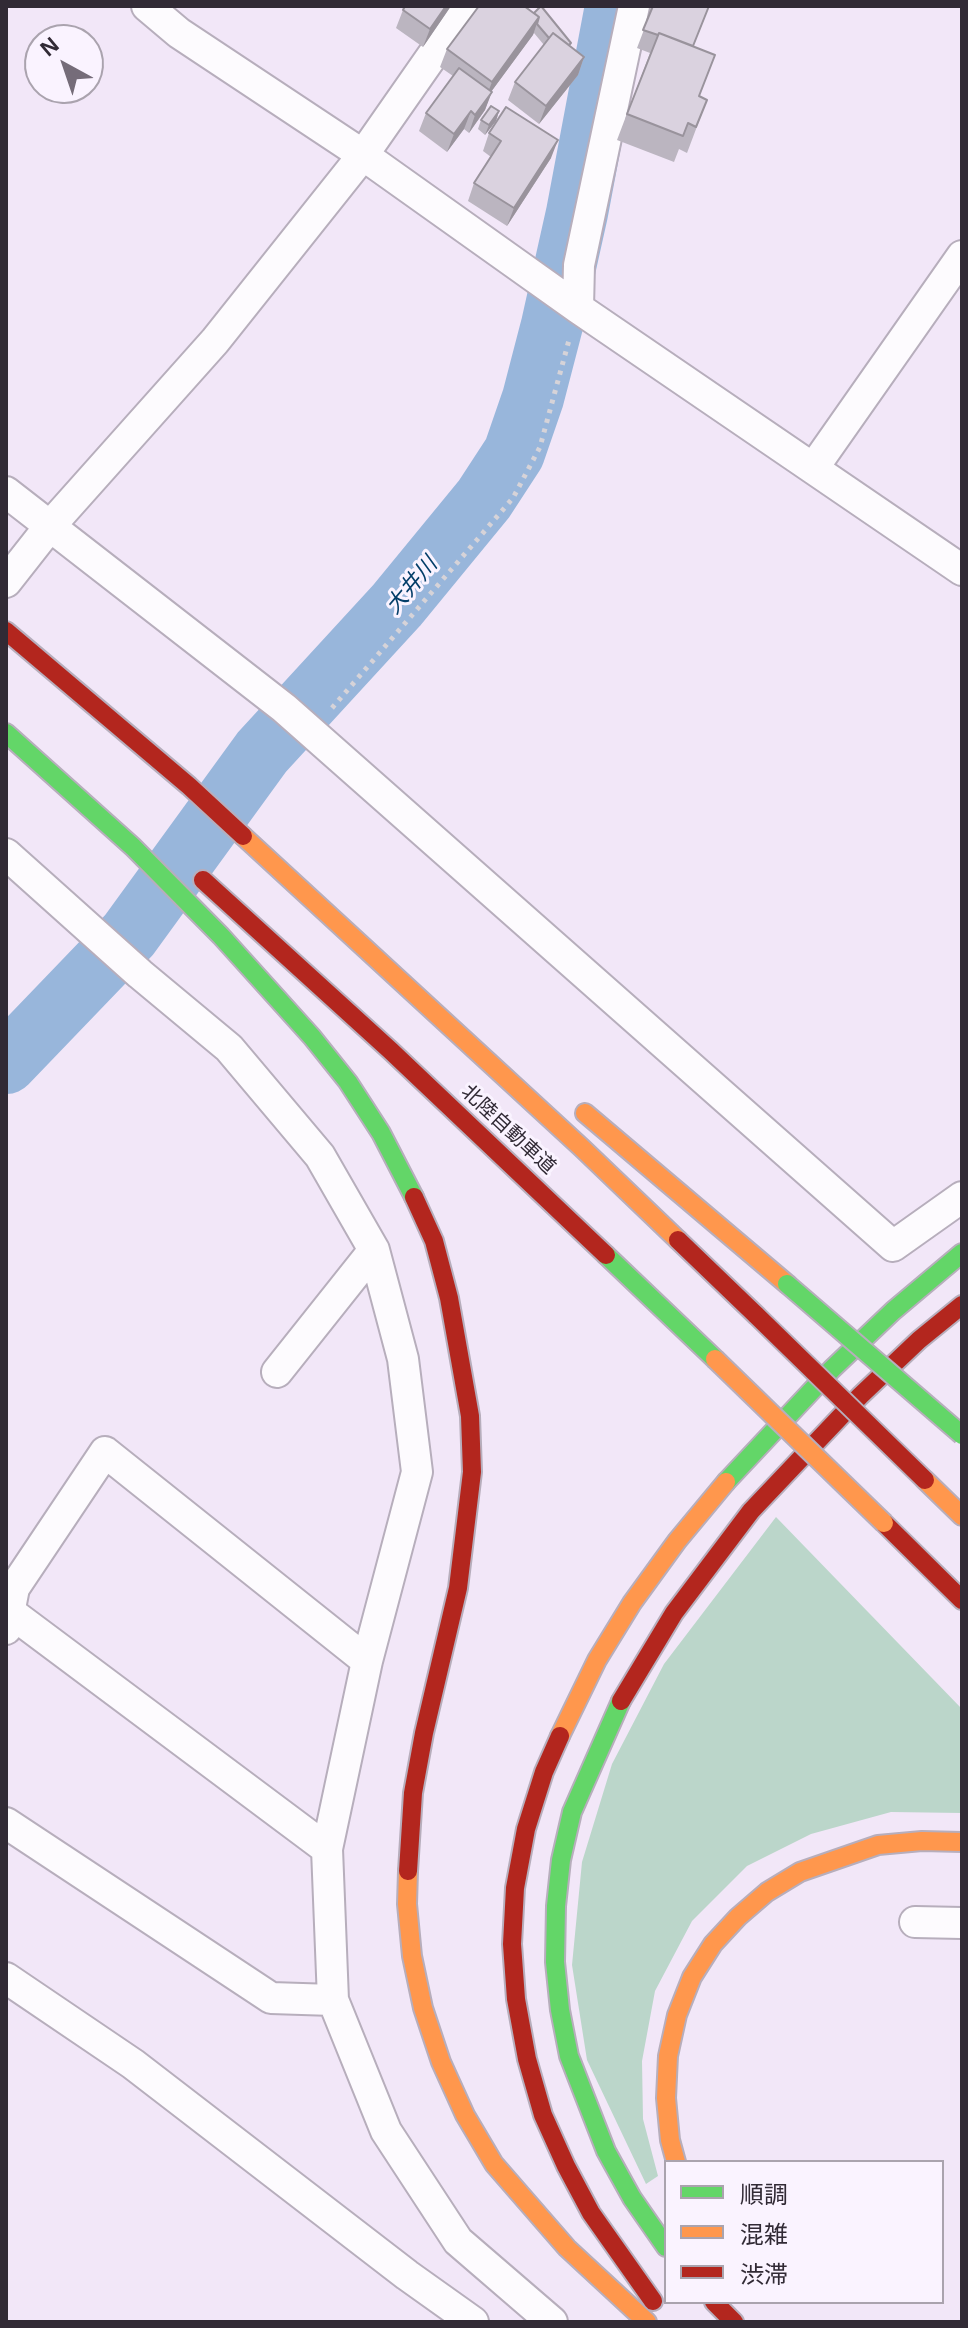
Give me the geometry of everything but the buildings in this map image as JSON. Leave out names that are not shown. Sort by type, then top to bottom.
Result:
[{"type":"highway","points":[[6,631],[282,866],[441,993]]},
{"type":"highway","points":[[6,711],[65,761]]},
{"type":"highway","points":[[6,733],[133,847],[221,936],[312,1037],[348,1082],[381,1133],[434,1241],[461,1357],[470,1416],[472,1472],[458,1588],[413,1793],[407,1904],[423,2008],[441,2062],[465,2115],[494,2164],[567,2248],[656,2320]]},
{"type":"highway","name":"北陸自動車道","points":[[282,866],[582,1148],[962,1516]]},
{"type":"highway","name":"北陸自動車道","points":[[193,872],[537,1188],[962,1600]]},
{"type":"highway","points":[[573,1103],[962,1435]]},
{"type":"highway","points":[[656,2320],[627,2267],[578,2190],[543,2115],[527,2059],[516,1999],[512,1944],[515,1888],[526,1829],[544,1772],[597,1660],[632,1603],[677,1541],[767,1436],[832,1369],[893,1311],[962,1253]]},
{"type":"highway","points":[[664,2244],[632,2198],[606,2151],[569,2056],[555,1962],[561,1860],[572,1812],[613,1714],[674,1613],[712,1561],[751,1511],[850,1406],[919,1340],[962,1305]]},
{"type":"highway","points":[[675,2160],[666,2098],[668,2056],[677,2015],[692,1977],[713,1944],[767,1892],[800,1872],[878,1845],[922,1841],[962,1842]]},
{"type":"highway","points":[[716,2304],[734,2322]]},
{"type":"street","points":[[147,6],[179,33],[363,155],[962,570]]},
{"type":"street","points":[[6,582],[50,526],[215,341],[363,155],[467,6]]},
{"type":"street","points":[[574,304],[579,265],[634,6]]},
{"type":"street","points":[[814,467],[962,256]]},
{"type":"street","points":[[6,492],[298,722],[893,1246],[962,1197]]},
{"type":"street","points":[[6,854],[140,974],[229,1048],[320,1156],[374,1250],[403,1359],[417,1472],[367,1661],[327,1849],[333,2000],[386,2131],[458,2241],[552,2322]]},
{"type":"street","points":[[277,1372],[374,1250]]},
{"type":"street","points":[[327,1849],[8,1621],[14,1588],[105,1452],[367,1661]]},
{"type":"street","points":[[6,1823],[271,1998],[333,2000]]},
{"type":"street","points":[[915,1922],[962,1923]]},
{"type":"street","points":[[6,1978],[133,2064],[407,2275],[473,2322]]},
{"type":"path","points":[[298,722],[513,498],[540,447],[574,304]]},
{"type":"green space","points":[[776,1517],[962,1709],[962,1813],[891,1812],[811,1834],[747,1866],[692,1921],[655,1991],[642,2061],[643,2119],[658,2176],[646,2184],[587,2060],[572,1965],[582,1862],[612,1764],[664,1664]]},
{"type":"waterway","name":"大井川","points":[[6,1063],[129,935],[262,752],[397,605],[484,499],[514,453],[533,398],[552,325],[577,213],[616,6]]},
{"type":"traffic: fast","points":[[6,733],[133,847],[221,936],[312,1037],[348,1082],[381,1133],[414,1197]]},
{"type":"traffic: fast","points":[[726,1482],[832,1369],[893,1311],[962,1253]]},
{"type":"traffic: fast","points":[[606,1255],[715,1359]]},
{"type":"traffic: fast","points":[[787,1284],[962,1435]]},
{"type":"traffic: fast","points":[[621,1701],[572,1812],[561,1860],[555,1962],[569,2056],[606,2151],[632,2198],[664,2244]]},
{"type":"traffic: slow","points":[[243,836],[678,1240]]},
{"type":"traffic: slow","points":[[585,1113],[787,1284]]},
{"type":"traffic: slow","points":[[715,1359],[884,1523]]},
{"type":"traffic: slow","points":[[925,1480],[962,1516]]},
{"type":"traffic: slow","points":[[560,1736],[597,1660],[632,1603],[677,1541],[726,1482]]},
{"type":"traffic: slow","points":[[675,2160],[666,2098],[668,2056],[677,2015],[692,1977],[713,1944],[767,1892],[800,1872],[878,1845],[922,1841],[962,1842]]},
{"type":"traffic: slow","points":[[408,1871],[407,1904],[412,1956],[423,2008],[441,2062],[465,2115],[494,2164],[567,2248],[647,2322]]},
{"type":"traffic: jam","points":[[6,631],[189,786],[243,836]]},
{"type":"traffic: jam","points":[[203,880],[391,1051],[606,1255]]},
{"type":"traffic: jam","points":[[408,1871],[413,1793],[458,1588],[472,1472],[470,1416],[449,1298],[434,1241],[414,1197]]},
{"type":"traffic: jam","points":[[678,1240],[756,1315]]},
{"type":"traffic: jam","points":[[621,1701],[674,1613],[751,1511],[860,1396],[919,1340],[962,1305]]},
{"type":"traffic: jam","points":[[756,1315],[925,1480]]},
{"type":"traffic: jam","points":[[884,1523],[962,1600]]},
{"type":"traffic: jam","points":[[560,1736],[544,1772],[526,1829],[515,1888],[512,1944],[516,1999],[527,2059],[543,2115],[566,2166],[591,2213],[653,2301]]},
{"type":"traffic: jam","points":[[716,2304],[734,2322]]}]
